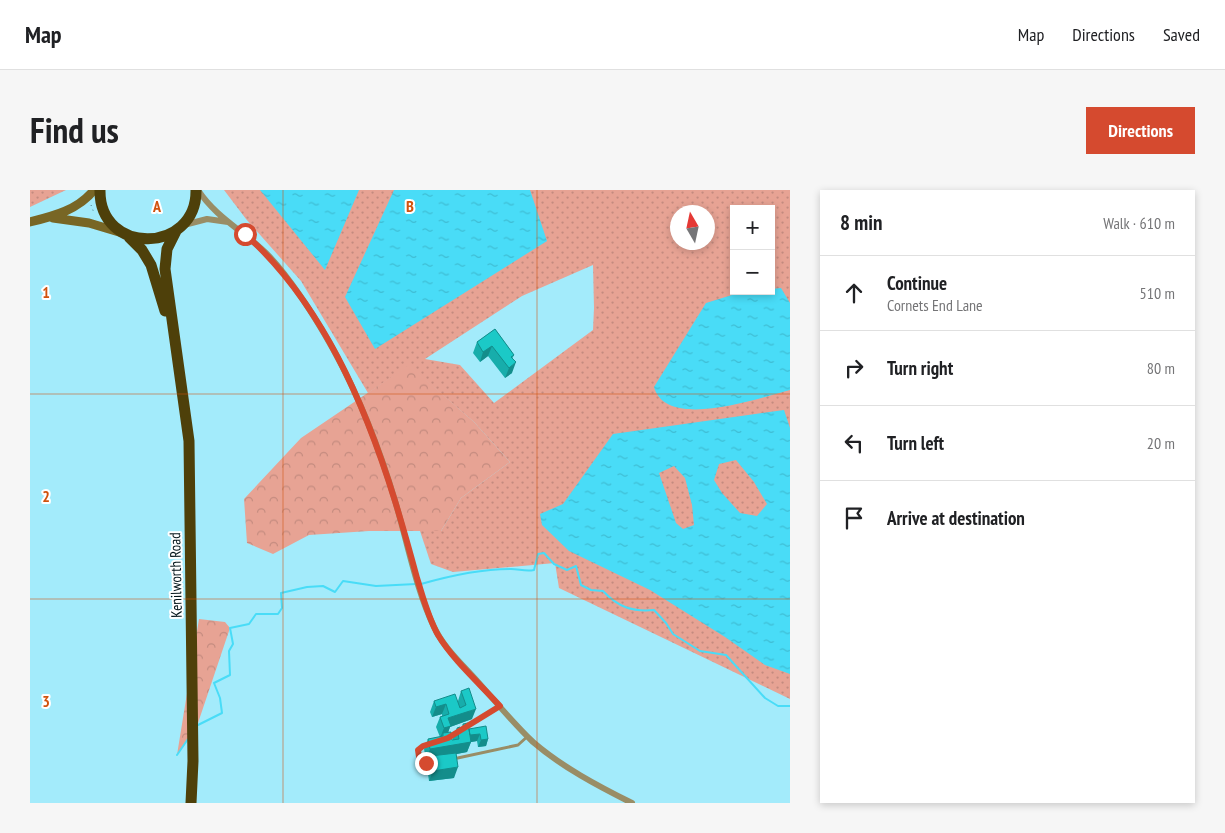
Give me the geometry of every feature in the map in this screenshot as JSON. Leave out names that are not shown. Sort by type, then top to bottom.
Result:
[{"type":"highway","name":"Kenilworth Road","points":[[100,190],[103,211],[110,222],[142,250],[151,264],[176,347]]},
{"type":"highway","name":"Kenilworth Road","points":[[191,803],[193,761],[189,441],[165,268],[167,250],[177,229],[191,213],[197,190]]},
{"type":"highway","points":[[125,234],[144,240],[152,240],[165,236],[177,229]]},
{"type":"main road","points":[[30,222],[53,217],[76,206],[88,198],[94,190]]},
{"type":"main road","points":[[53,217],[99,225],[125,234]]},
{"type":"street","points":[[197,190],[207,202],[255,243],[282,272],[318,324],[333,350],[356,395],[376,442],[421,591],[435,628],[453,654],[528,736],[559,762],[632,803]]},
{"type":"street","points":[[177,229],[200,220],[229,222]]},
{"type":"lane","points":[[465,728],[500,706]]},
{"type":"lane","points":[[445,760],[518,745],[528,736]]},
{"type":"lane","points":[[432,743],[418,750],[418,759],[420,763],[435,762]]},
{"type":"path","points":[[88,198],[99,225]]},
{"type":"green space","points":[[30,190],[66,190],[30,207]]},
{"type":"green space","points":[[224,190],[790,190],[790,699],[559,588],[555,563],[453,572],[431,564],[420,531],[441,531],[461,498],[510,462],[474,422],[409,366],[368,393],[301,281],[246,219]],"holes":[[[593,265],[593,330],[494,403],[460,365],[425,359],[522,296]]]},
{"type":"green space","points":[[409,365],[474,422],[510,462],[461,498],[441,531],[369,531],[309,535],[273,554],[247,543],[244,499],[301,438]]},
{"type":"green space","points":[[199,619],[225,622],[230,628],[198,723],[177,755]]},
{"type":"water","points":[[260,190],[359,190],[325,270]]},
{"type":"water","points":[[394,190],[530,190],[547,241],[375,349],[345,297]]},
{"type":"water","points":[[781,288],[790,303],[790,390],[715,408],[694,409],[676,407],[662,400],[654,387],[706,303],[732,295],[775,295],[775,289]]},
{"type":"water","points":[[784,410],[790,428],[790,674],[765,665],[725,637],[650,590],[569,551],[542,525],[540,514],[563,504],[613,434]],"holes":[[[736,460],[754,482],[767,504],[757,516],[740,513],[722,493],[714,480],[719,464]],[[674,466],[685,478],[692,505],[694,525],[683,529],[676,523],[659,473]]]},
{"type":"building","points":[[495,329],[514,355],[511,357],[516,362],[509,368],[492,346],[483,352],[477,342]]},
{"type":"building","points":[[469,688],[476,709],[448,718],[451,726],[444,728],[440,717],[449,714],[446,704],[436,707],[434,701],[455,694],[460,708],[466,705],[461,691]]},
{"type":"building","points":[[468,723],[471,742],[430,749],[428,739],[451,732],[452,740],[459,739],[457,728],[460,727],[460,730],[464,729],[463,724]]},
{"type":"building","points":[[486,726],[488,739],[481,740],[480,734],[470,735],[469,729]]},
{"type":"building","points":[[456,753],[458,767],[433,771],[431,756]]},
{"type":"waterway","points":[[421,584],[454,576],[499,569],[534,570],[538,554],[544,553],[554,564],[567,570],[576,566],[581,585],[591,590],[603,591],[620,605],[632,609],[654,610],[673,634],[700,651],[726,655],[765,698],[778,706],[790,706]]},
{"type":"waterway","points":[[198,725],[222,713],[220,698],[214,683],[230,675],[229,651],[233,644],[230,628],[249,624],[256,614],[278,614],[282,608],[281,593],[307,587],[323,586],[335,592],[343,581],[376,586],[416,584]]},
{"type":"waterway","points":[[177,755],[188,739]]},
{"type":"route","points":[[245,234],[270,257],[293,286],[333,350],[369,424],[395,502],[421,591],[435,628],[444,644],[500,706],[448,738],[423,746],[418,750],[418,759],[420,763],[426,763]]}]
